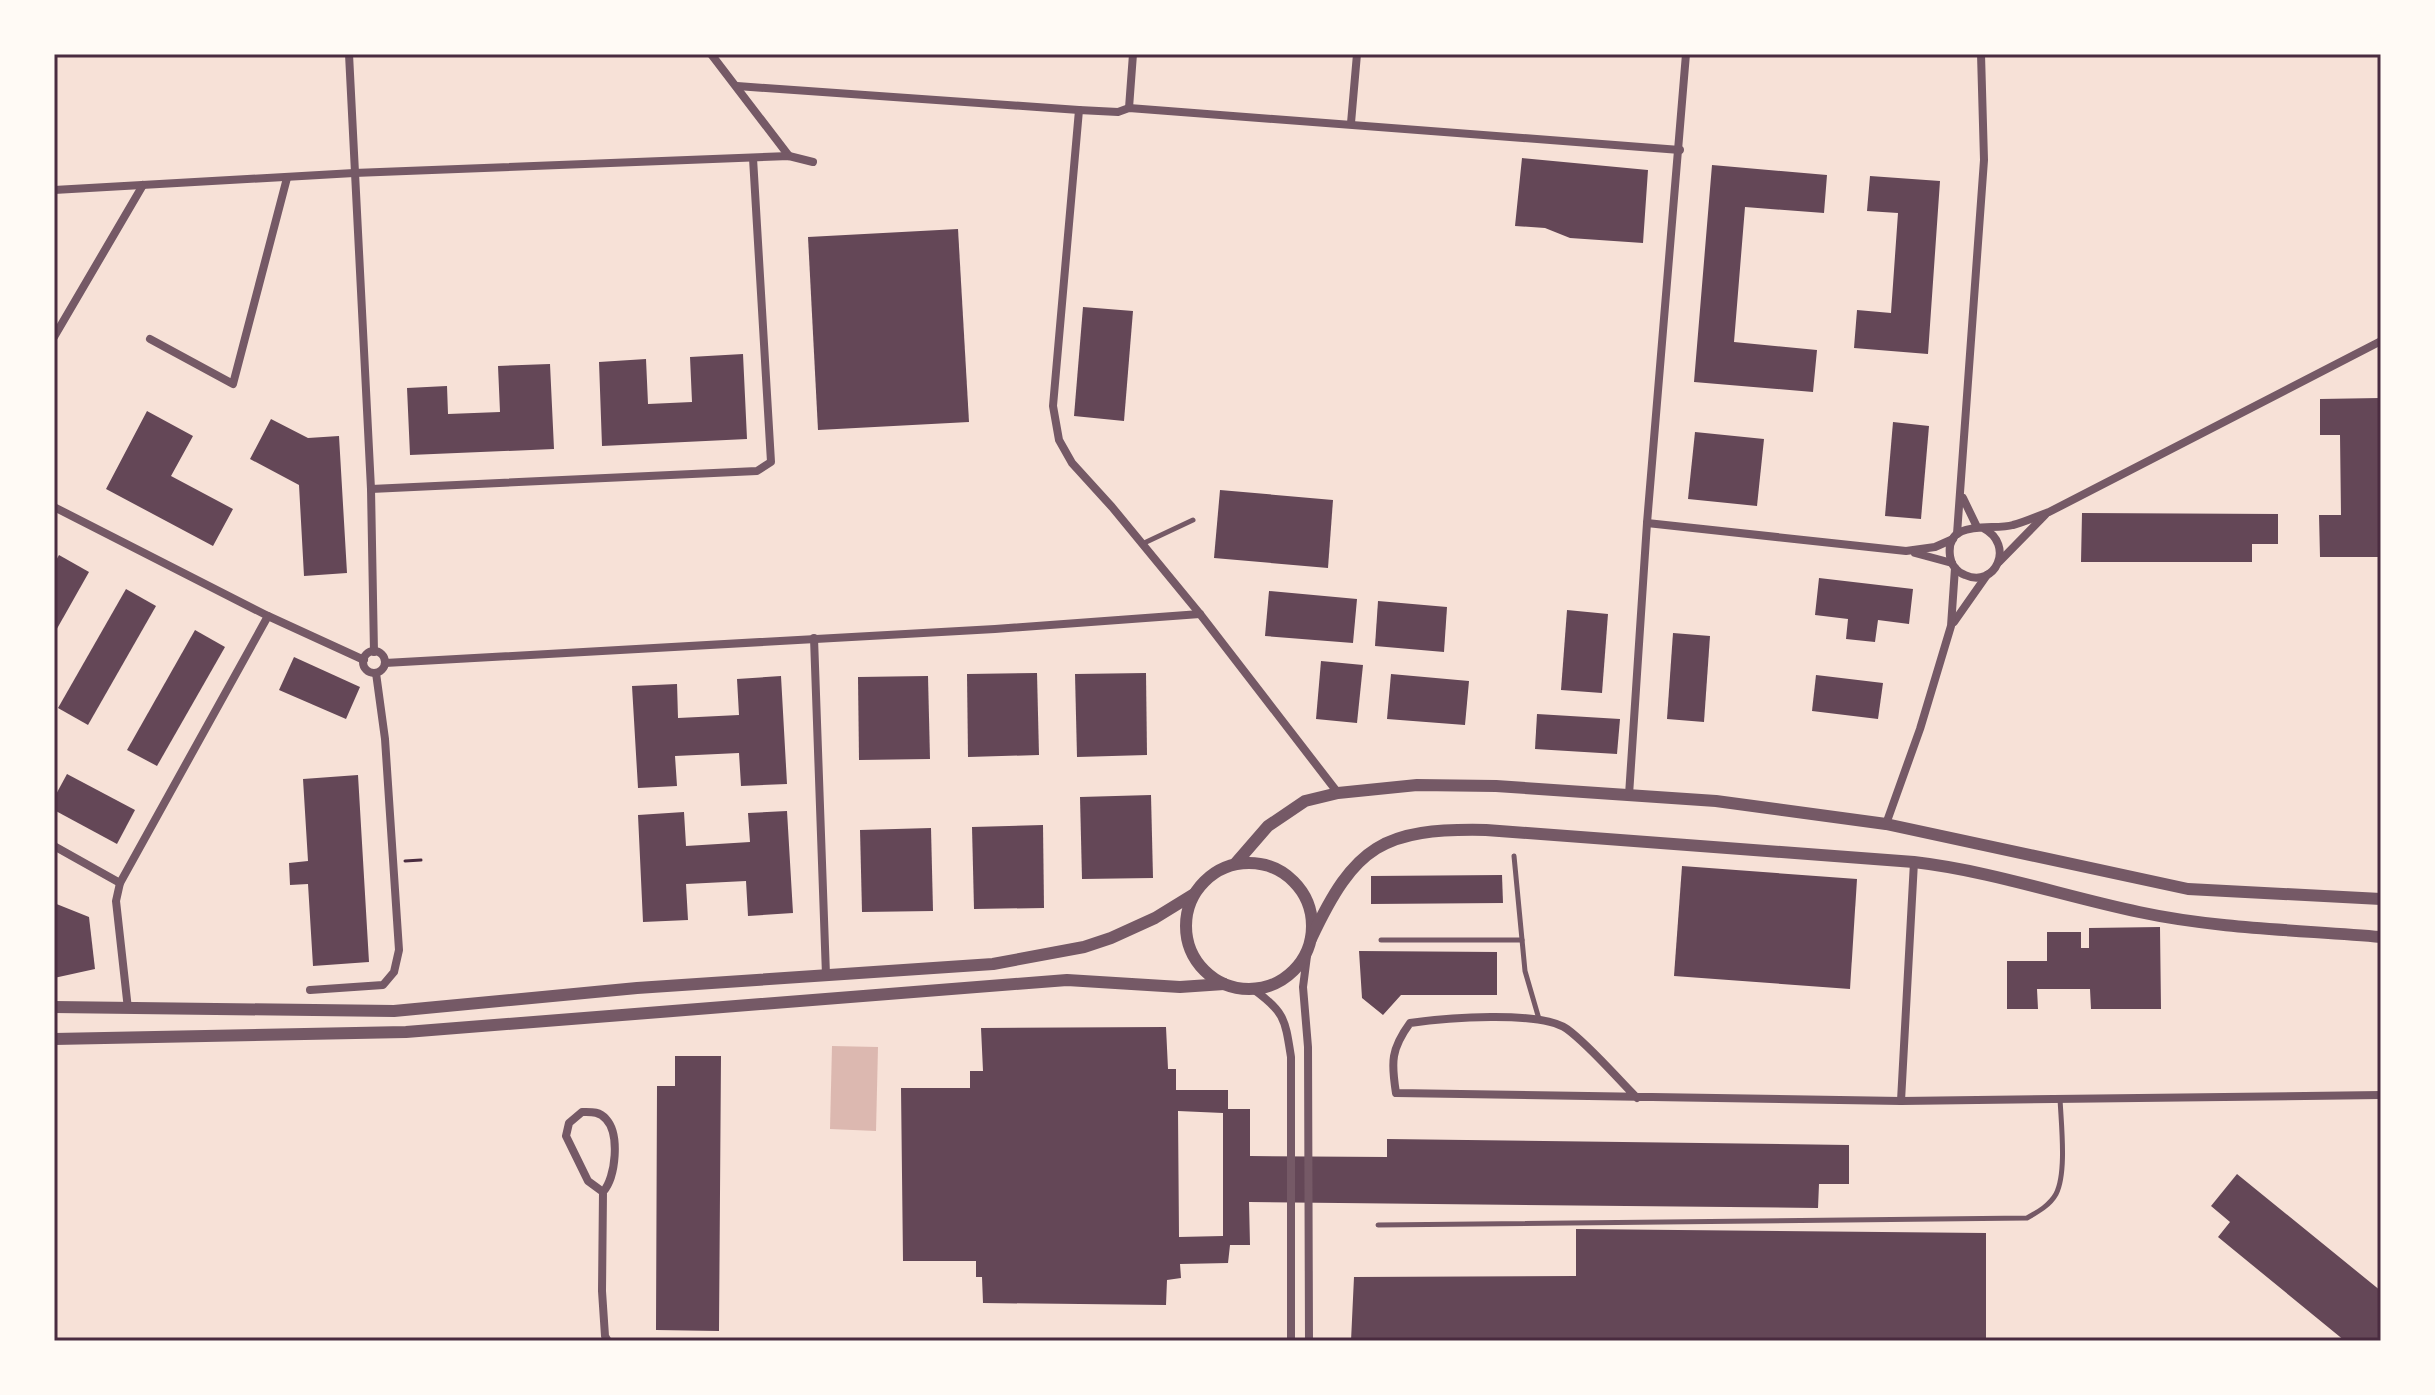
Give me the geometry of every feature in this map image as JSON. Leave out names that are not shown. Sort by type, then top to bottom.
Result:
[{"type":"street","points":[[349,54],[371,489],[374,652]]},
{"type":"street","points":[[711,54],[789,156]]},
{"type":"street","points":[[1129,108],[1133,54]]},
{"type":"street","points":[[1351,123],[1357,54]]},
{"type":"street","points":[[1629,795],[1647,523],[1686,54]]},
{"type":"street","points":[[1886,824],[1920,729],[1951,626],[1954,566],[1950,547],[1955,537],[1962,490],[1984,160],[1981,54]]},
{"type":"street","points":[[737,86],[1079,110],[1118,112],[1129,108],[1351,123],[1680,150]]},
{"type":"street","points":[[1079,110],[1053,406],[1059,440],[1072,463],[1200,614],[1338,793]]},
{"type":"street","points":[[54,190],[354,173],[789,156],[813,162]]},
{"type":"street","points":[[371,489],[757,471],[771,462],[753,158]]},
{"type":"street","points":[[150,339],[233,384],[287,178]]},
{"type":"street","points":[[54,337],[143,185]]},
{"type":"street","points":[[1906,551],[1935,547],[1966,528],[2012,526],[2049,512],[2381,341]]},
{"type":"street","points":[[1962,490],[1964,505],[1980,528],[1996,538],[2000,546],[1998,563]]},
{"type":"street","points":[[54,507],[268,616],[364,660]]},
{"type":"street","points":[[1951,626],[1987,575],[2049,512]]},
{"type":"street","points":[[1647,523],[1906,551],[1954,566],[1971,578],[1987,575]]},
{"type":"street","points":[[385,663],[995,629],[1200,614]]},
{"type":"street","points":[[128,1009],[116,901],[120,883],[268,616]]},
{"type":"street","points":[[814,638],[826,975]]},
{"type":"street","points":[[374,652],[383,656],[385,663],[376,673],[366,670],[364,660],[367,654],[374,652]]},
{"type":"street","points":[[310,990],[383,985],[394,972],[399,950],[385,739],[376,673]]},
{"type":"street","points":[[1235,864],[1268,826],[1305,801],[1338,793],[1417,785],[1496,786],[1716,801],[1886,824],[2188,889],[2381,899]]},
{"type":"street","points":[[54,1039],[406,1032],[1067,980],[1180,987],[1224,984],[1253,989],[1281,981],[1302,961],[1329,899],[1356,864],[1381,844],[1416,832],[1441,829],[1914,862],[1963,868],[2140,912],[2290,932],[2381,937]]},
{"type":"street","points":[[54,846],[120,883]]},
{"type":"street","points":[[1224,984],[1206,972],[1193,955],[1187,935],[1187,914],[1194,894],[1205,880],[1235,864],[1253,862],[1271,866],[1287,874],[1299,887],[1308,903],[1312,921],[1303,987],[1308,1047],[1309,1341]]},
{"type":"street","points":[[1901,1101],[1914,862]]},
{"type":"street","points":[[54,1007],[394,1011],[637,988],[993,964],[1084,947],[1155,918],[1194,894]]},
{"type":"street","points":[[1253,989],[1275,1005],[1286,1025],[1291,1057],[1291,1341]]},
{"type":"street","points":[[1637,1098],[1566,1028],[1539,1019],[1439,1018],[1410,1023],[1396,1041],[1392,1065],[1396,1093],[1637,1098],[1901,1101],[2381,1095]]},
{"type":"street","points":[[603,1192],[588,1181],[566,1136],[569,1123],[582,1112],[597,1112],[607,1119],[613,1135],[613,1166],[609,1185],[603,1192],[602,1291],[608,1341]]},
{"type":"lane","points":[[1142,544],[1193,520]]},
{"type":"lane","points":[[1514,856],[1525,971],[1539,1019]]},
{"type":"lane","points":[[1381,940],[1522,940]]},
{"type":"lane","points":[[1378,1225],[2027,1218],[2042,1209],[2056,1194],[2061,1178],[2060,1097]]},
{"type":"shaded area","points":[[832,1046],[878,1047],[876,1131],[830,1129]]},
{"type":"building","points":[[1522,158],[1648,170],[1643,243],[1570,238],[1545,228],[1515,226]]},
{"type":"building","points":[[1712,165],[1827,175],[1824,213],[1745,207],[1734,342],[1817,350],[1813,392],[1694,382]]},
{"type":"building","points":[[1870,176],[1940,181],[1928,354],[1854,348],[1857,310],[1891,313],[1898,213],[1867,211]]},
{"type":"building","points":[[958,229],[969,422],[818,430],[808,237]]},
{"type":"building","points":[[1083,307],[1133,311],[1124,421],[1074,416]]},
{"type":"building","points":[[743,354],[747,439],[602,446],[599,362],[646,359],[648,404],[692,402],[690,357]]},
{"type":"building","points":[[550,364],[554,449],[410,455],[407,388],[447,386],[448,414],[500,412],[498,366]]},
{"type":"building","points":[[2380,398],[2381,557],[2320,557],[2319,515],[2341,515],[2340,435],[2320,435],[2320,399]]},
{"type":"building","points":[[147,411],[193,436],[171,476],[233,509],[213,546],[106,489]]},
{"type":"building","points":[[271,419],[308,438],[339,436],[347,573],[304,576],[299,485],[250,459]]},
{"type":"building","points":[[1893,422],[1929,426],[1921,519],[1885,516]]},
{"type":"building","points":[[1695,432],[1764,439],[1757,506],[1688,499]]},
{"type":"building","points":[[1220,490],[1333,500],[1328,568],[1214,558]]},
{"type":"building","points":[[2082,513],[2278,514],[2278,544],[2252,544],[2252,562],[2081,562]]},
{"type":"building","points":[[59,555],[89,572],[54,634],[54,564]]},
{"type":"building","points":[[1819,578],[1913,589],[1909,624],[1878,620],[1875,642],[1846,639],[1848,619],[1815,615]]},
{"type":"building","points":[[126,589],[156,606],[88,725],[58,708]]},
{"type":"building","points":[[1269,591],[1357,599],[1353,643],[1265,636]]},
{"type":"building","points":[[1378,601],[1447,607],[1444,652],[1375,646]]},
{"type":"building","points":[[1567,610],[1608,614],[1602,693],[1561,690]]},
{"type":"building","points":[[195,630],[225,647],[157,766],[127,750]]},
{"type":"building","points":[[1673,633],[1710,636],[1704,722],[1667,719]]},
{"type":"building","points":[[294,657],[360,687],[346,719],[279,690]]},
{"type":"building","points":[[1321,661],[1363,665],[1357,723],[1316,719]]},
{"type":"building","points":[[1037,673],[1039,755],[968,757],[967,674]]},
{"type":"building","points":[[1146,673],[1147,755],[1077,757],[1075,674]]},
{"type":"building","points":[[1391,674],[1469,681],[1465,725],[1387,719]]},
{"type":"building","points":[[1816,675],[1883,683],[1878,719],[1812,711]]},
{"type":"building","points":[[781,676],[787,784],[741,786],[739,753],[675,756],[677,786],[638,788],[632,686],[677,684],[678,718],[739,715],[737,679]]},
{"type":"building","points":[[928,676],[930,759],[859,760],[858,677]]},
{"type":"building","points":[[1537,714],[1620,719],[1617,754],[1535,749]]},
{"type":"building","points":[[67,774],[135,810],[117,844],[54,810],[54,798]]},
{"type":"building","points":[[358,775],[369,962],[313,966],[308,884],[290,885],[289,863],[308,861],[303,779]]},
{"type":"building","points":[[1151,795],[1153,878],[1082,879],[1080,797]]},
{"type":"building","points":[[787,811],[793,913],[748,916],[746,881],[686,884],[688,920],[643,922],[638,815],[684,812],[686,846],[750,842],[748,813]]},
{"type":"building","points":[[1043,825],[1044,908],[974,909],[972,827]]},
{"type":"building","points":[[931,828],[933,911],[862,912],[860,830]]},
{"type":"building","points":[[1682,866],[1857,879],[1850,989],[1674,976]]},
{"type":"building","points":[[1502,875],[1503,903],[1371,904],[1371,876]]},
{"type":"building","points":[[54,903],[89,917],[95,969],[54,978]]},
{"type":"building","points":[[2160,927],[2161,1009],[2091,1009],[2090,989],[2037,989],[2038,1009],[2007,1009],[2007,961],[2047,961],[2047,932],[2081,932],[2081,948],[2089,948],[2089,928]]},
{"type":"building","points":[[1359,951],[1497,952],[1497,995],[1401,995],[1383,1015],[1362,998]]},
{"type":"building","points":[[1166,1027],[1168,1069],[1176,1069],[1176,1090],[1228,1090],[1228,1109],[1250,1109],[1250,1156],[1387,1157],[1387,1139],[1849,1145],[1849,1184],[1819,1184],[1818,1208],[1249,1202],[1250,1245],[1230,1245],[1228,1263],[1180,1264],[1181,1278],[1167,1280],[1166,1305],[983,1303],[982,1277],[976,1277],[976,1261],[903,1261],[901,1088],[970,1088],[970,1071],[983,1071],[981,1028]],"holes":[[[1178,1111],[1223,1113],[1223,1236],[1179,1237]]]},
{"type":"building","points":[[675,1056],[721,1056],[719,1331],[656,1330],[657,1086],[675,1086]]},
{"type":"building","points":[[2237,1174],[2381,1291],[2381,1341],[2345,1341],[2218,1237],[2230,1222],[2211,1206]]},
{"type":"building","points":[[1576,1229],[1986,1233],[1986,1341],[1351,1341],[1354,1277],[1576,1276]]}]
